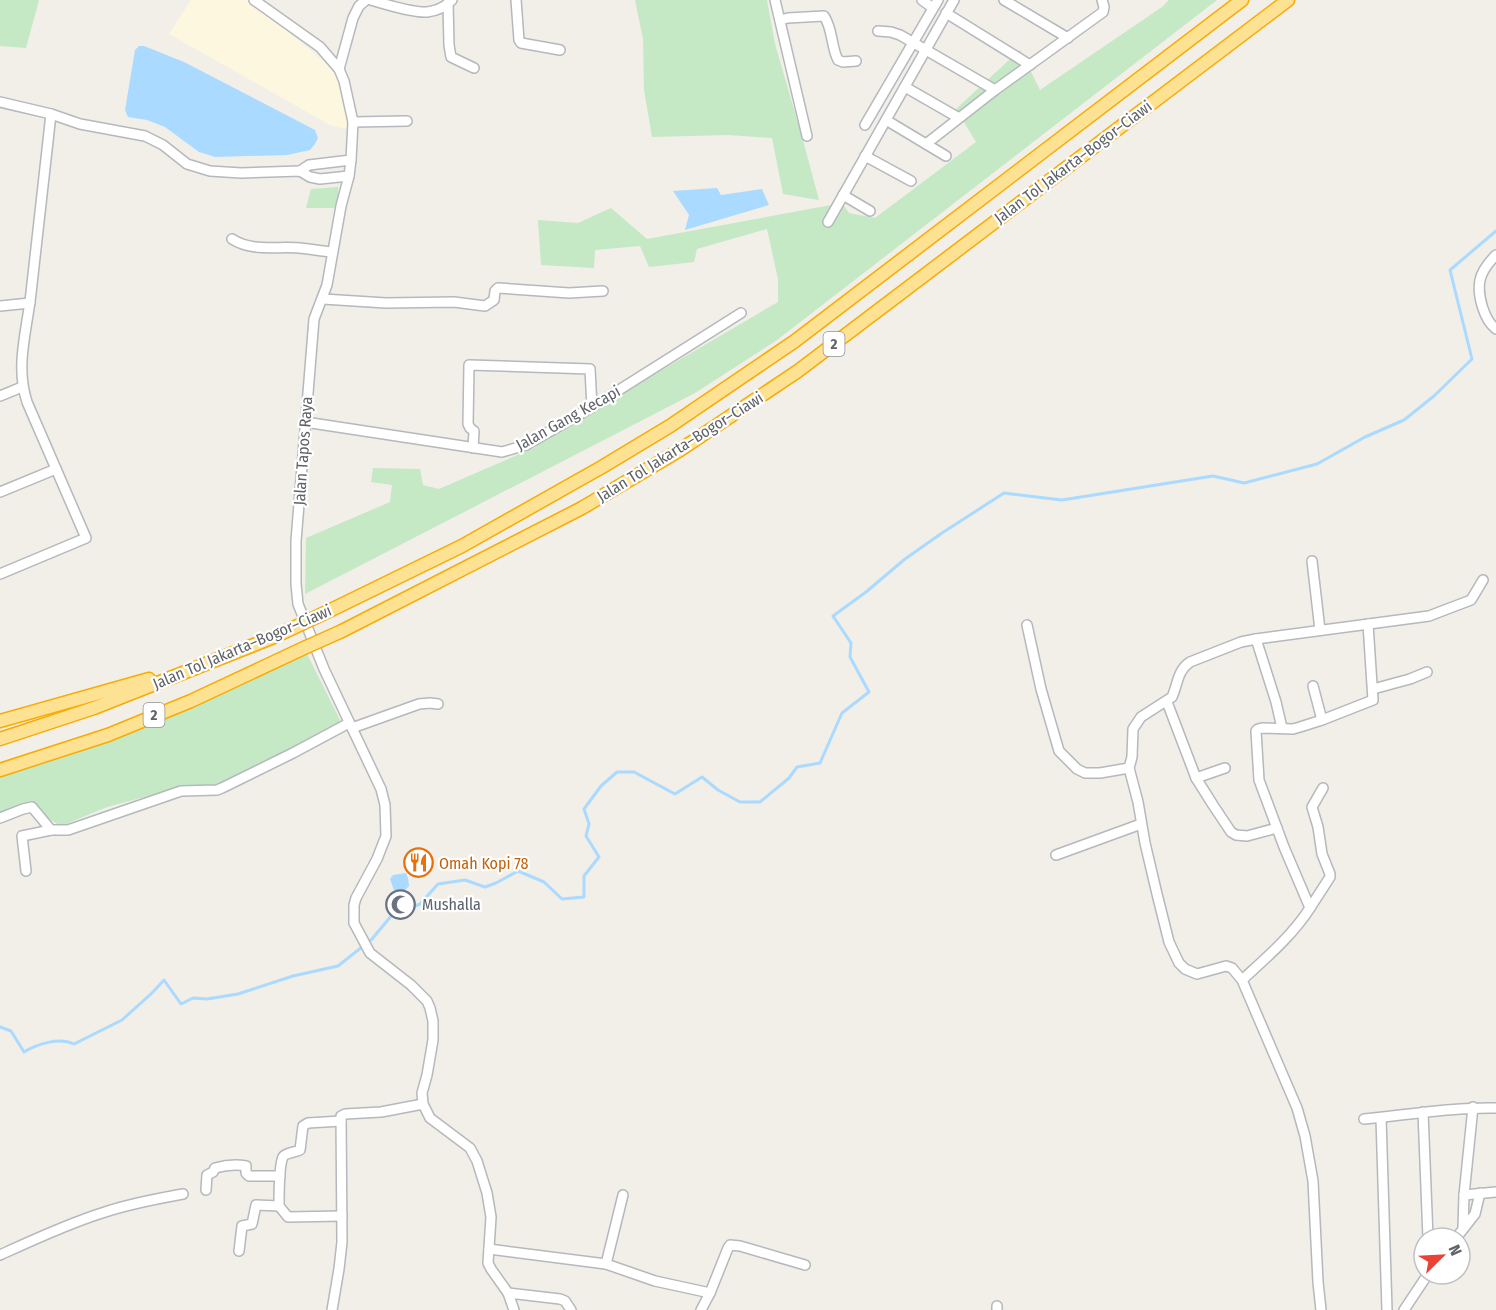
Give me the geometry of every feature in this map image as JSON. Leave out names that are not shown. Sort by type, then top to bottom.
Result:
[{"type":"highway","name":"Jalan Tol Jakarta–Bogor–Ciawi","points":[[0,739],[94,708],[274,637],[462,546],[602,467],[670,426],[795,341],[1242,0]]},
{"type":"highway","name":"Jalan Tol Jakarta–Bogor–Ciawi","points":[[0,771],[108,735],[190,701],[342,631],[582,508],[690,443],[798,371],[1288,0]]},
{"type":"highway","points":[[0,722],[252,646]]},
{"type":"street","name":"Jalan Tapos Raya","points":[[254,0],[320,47],[339,69],[353,122],[349,176],[340,206],[327,285],[314,319],[296,541],[296,584],[298,604],[324,669],[381,789],[385,805],[386,836],[377,860],[356,898],[354,923],[366,947],[416,990],[427,1001],[430,1008],[433,1040],[422,1093],[423,1104]]},
{"type":"street","points":[[339,69],[353,18],[359,6],[366,0]]},
{"type":"street","points":[[371,0],[425,12],[443,8],[450,2]]},
{"type":"street","points":[[516,0],[521,43],[560,50]]},
{"type":"street","points":[[775,0],[807,136]]},
{"type":"street","points":[[864,126],[936,4],[922,0]]},
{"type":"street","points":[[828,222],[954,0]]},
{"type":"street","points":[[1004,0],[1068,38]]},
{"type":"street","points":[[926,144],[995,90],[1103,12],[1102,0]]},
{"type":"street","points":[[450,2],[451,57],[474,68]]},
{"type":"street","points":[[946,13],[1030,65]]},
{"type":"street","points":[[780,20],[824,16],[829,23],[834,53],[838,60],[856,61]]},
{"type":"street","points":[[878,31],[900,35],[995,90]]},
{"type":"street","points":[[905,87],[959,118]]},
{"type":"street","points":[[0,102],[51,114],[80,124],[146,136],[163,145],[187,164],[210,171],[241,173],[300,171],[309,165],[351,160]]},
{"type":"street","points":[[0,574],[86,538],[22,387],[21,366],[51,114]]},
{"type":"street","points":[[886,120],[946,156]]},
{"type":"street","points":[[353,122],[407,121]]},
{"type":"street","points":[[865,156],[911,181]]},
{"type":"street","points":[[300,171],[310,177],[349,176]]},
{"type":"street","points":[[843,195],[870,211]]},
{"type":"street","points":[[232,239],[249,246],[332,252]]},
{"type":"street","points":[[1495,256],[1480,278],[1479,288],[1482,304],[1490,324],[1496,329]]},
{"type":"street","points":[[323,299],[386,303],[454,302],[485,306],[494,300],[495,291],[498,288],[569,293],[603,291]]},
{"type":"street","points":[[0,306],[30,303]]},
{"type":"street","name":"Jalan Gang Kecapi","points":[[305,422],[502,452],[526,445],[592,407],[741,313]]},
{"type":"street","points":[[473,448],[474,431],[468,424],[469,365],[590,369],[592,407]]},
{"type":"street","points":[[0,396],[22,387]]},
{"type":"street","points":[[0,492],[56,469]]},
{"type":"street","points":[[1312,561],[1320,630]]},
{"type":"street","points":[[1310,1310],[1321,1308],[1313,1181],[1305,1136],[1297,1108],[1242,980],[1232,968],[1226,966],[1197,974],[1185,969],[1179,963],[1169,942],[1129,768],[1132,757],[1133,729],[1142,717],[1167,702],[1174,694],[1180,671],[1190,662],[1241,642],[1256,639],[1426,616],[1470,601],[1483,580]]},
{"type":"street","points":[[1310,908],[1258,778],[1256,734],[1259,728],[1300,728],[1371,702],[1373,689],[1368,624]]},
{"type":"street","points":[[1027,625],[1041,689],[1059,751],[1077,769],[1085,773],[1129,768]]},
{"type":"street","points":[[1256,639],[1282,728]]},
{"type":"street","points":[[1373,689],[1427,672]]},
{"type":"street","points":[[1313,686],[1322,720]]},
{"type":"street","points":[[1167,702],[1196,778],[1231,832],[1247,836],[1277,828]]},
{"type":"street","points":[[26,871],[22,836],[51,830],[68,831],[181,791],[217,790],[350,725],[389,716],[419,704],[438,704]]},
{"type":"street","points":[[1196,778],[1225,768]]},
{"type":"street","points":[[1242,980],[1274,951],[1294,928],[1330,877],[1320,848],[1318,827],[1312,807],[1323,788]]},
{"type":"street","points":[[0,818],[32,807],[51,830]]},
{"type":"street","points":[[1056,855],[1142,824]]},
{"type":"street","points":[[332,1310],[342,1242],[341,1116],[381,1112],[423,1104],[430,1118],[470,1148],[477,1161],[489,1204],[488,1263],[508,1293],[514,1310]]},
{"type":"street","points":[[1463,1226],[1473,1107]]},
{"type":"street","points":[[1364,1119],[1473,1107],[1496,1107]]},
{"type":"street","points":[[1423,1112],[1428,1226]]},
{"type":"street","points":[[1381,1118],[1387,1310]]},
{"type":"street","points":[[340,1121],[308,1123],[303,1126],[301,1148],[284,1156],[280,1176],[279,1206],[288,1217],[342,1216]]},
{"type":"street","points":[[206,1190],[208,1173],[213,1172],[215,1168],[233,1164],[245,1165],[249,1176],[280,1176]]},
{"type":"street","points":[[1464,1194],[1496,1192]]},
{"type":"street","points":[[0,1256],[101,1213],[130,1204],[183,1194]]},
{"type":"street","points":[[1465,1226],[1475,1214],[1480,1194]]},
{"type":"street","points":[[606,1264],[623,1195]]},
{"type":"street","points":[[239,1251],[242,1226],[252,1223],[256,1205],[279,1206]]},
{"type":"street","points":[[701,1310],[730,1245],[734,1244],[805,1265]]},
{"type":"street","points":[[489,1249],[606,1264],[655,1281],[710,1293]]},
{"type":"street","points":[[1404,1310],[1420,1286]]},
{"type":"street","points":[[508,1293],[560,1299],[565,1301],[572,1310]]},
{"type":"shaded area","points":[[191,0],[247,0],[279,24],[341,79],[347,129],[332,126],[169,34]]},
{"type":"green space","points":[[0,0],[39,0],[26,48],[0,46]]},
{"type":"green space","points":[[635,0],[767,0],[775,44],[819,200],[783,194],[772,138],[729,135],[652,137],[644,90],[643,39]]},
{"type":"green space","points":[[1169,0],[1217,0],[777,340],[695,393],[305,594],[306,538],[390,502],[392,485],[371,482],[373,468],[420,469],[423,485],[439,489],[536,447],[539,442],[778,302],[778,279],[767,229],[697,249],[694,262],[649,267],[640,246],[595,250],[594,268],[541,265],[538,220],[578,223],[611,208],[647,239],[842,203],[849,213],[875,218],[976,142],[956,109],[1020,50],[1040,90]]},
{"type":"green space","points":[[338,187],[339,208],[306,208],[311,189]]},
{"type":"green space","points":[[304,648],[340,720],[339,726],[222,787],[185,788],[152,795],[107,807],[61,826],[45,817],[33,802],[0,813],[0,770],[108,735]]},
{"type":"water","points":[[139,46],[184,62],[315,130],[318,138],[315,144],[310,150],[287,155],[215,157],[199,152],[165,127],[147,120],[128,117],[125,110],[135,50]]},
{"type":"water","points":[[717,188],[721,195],[762,189],[769,205],[685,230],[689,215],[673,191]]},
{"type":"water","points":[[406,873],[409,886],[396,896],[390,879],[393,875]]},
{"type":"waterway","points":[[0,1027],[11,1031],[24,1052],[48,1042],[62,1041],[74,1044],[122,1020],[164,980],[181,1004],[193,998],[207,999],[238,994],[293,976],[338,966],[372,939],[392,915],[420,904],[438,884],[465,880],[485,887],[518,871],[544,882],[562,899],[584,897],[584,876],[599,857],[586,836],[589,824],[584,809],[601,786],[617,772],[634,772],[675,794],[702,777],[718,790],[740,802],[760,802],[789,778],[797,767],[820,763],[842,713],[869,692],[850,657],[851,643],[833,616],[905,559],[1004,493],[1062,500],[1213,476],[1244,483],[1317,464],[1365,437],[1404,420],[1434,396],[1472,359],[1450,270],[1496,231]]},
{"type":"place","name":"Omah Kopi 78","points":[[418,863]]},
{"type":"place","name":"Mushalla","points":[[401,904]]}]
